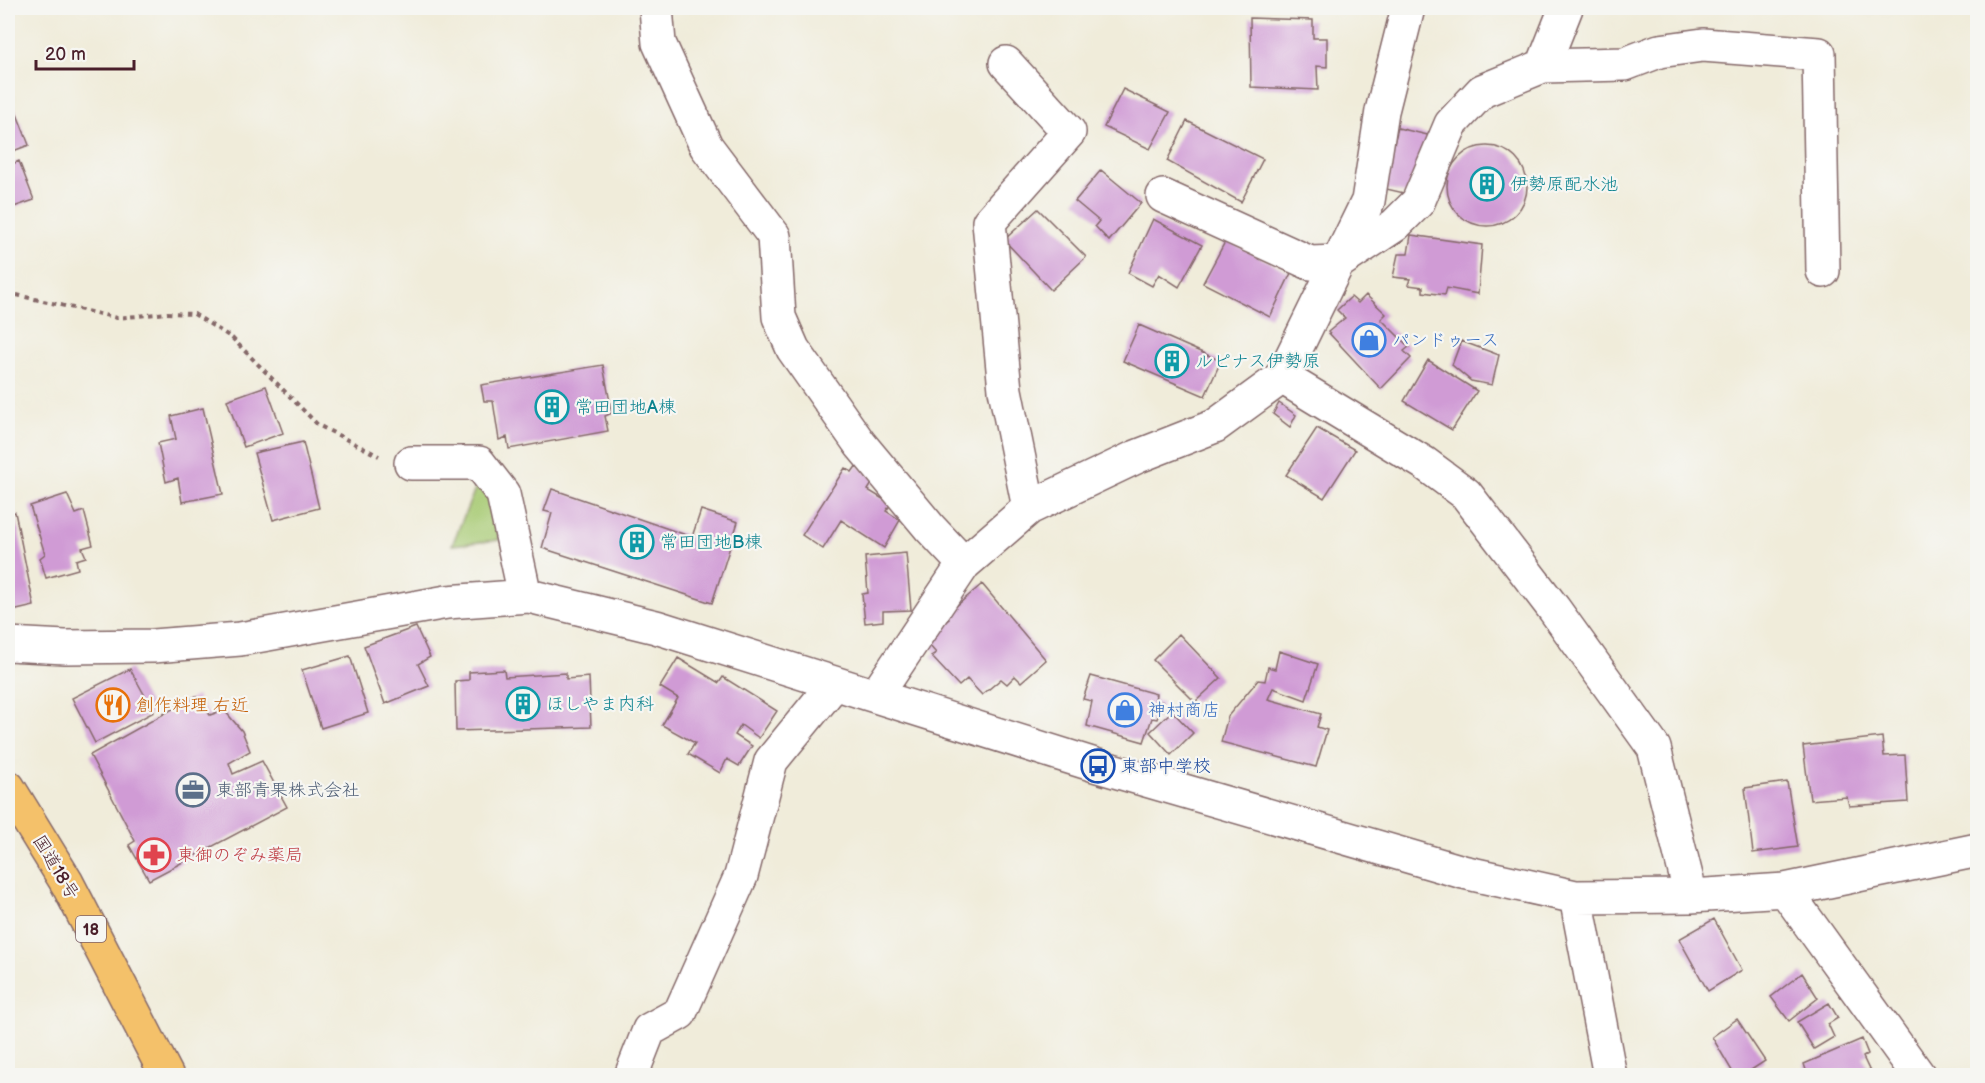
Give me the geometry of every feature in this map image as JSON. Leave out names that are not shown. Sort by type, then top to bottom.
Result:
[{"type":"highway","name":"国道18号","points":[[8,788],[67,883],[167,1076]]},
{"type":"street","points":[[656,8],[659,43],[706,146],[774,236],[779,317],[793,349],[860,444],[930,528],[964,564]]},
{"type":"street","points":[[877,694],[964,564],[1029,508],[1136,457],[1215,426],[1281,378],[1368,201],[1382,111],[1408,8]]},
{"type":"street","points":[[1543,66],[1566,8]]},
{"type":"street","points":[[1163,196],[1310,263],[1338,262],[1395,225],[1418,202],[1451,124],[1482,91],[1543,66],[1624,64],[1659,51],[1703,45],[1820,54],[1823,271]]},
{"type":"street","points":[[1006,63],[1069,132],[989,222],[1005,390],[1029,508]]},
{"type":"street","points":[[1281,378],[1424,463],[1466,494],[1554,609],[1654,748],[1691,896]]},
{"type":"street","points":[[411,463],[479,463],[503,494],[525,596]]},
{"type":"street","points":[[8,644],[65,647],[153,646],[240,639],[447,602],[525,596],[656,627],[834,684],[877,694],[1098,765],[1463,872],[1576,897],[1691,896],[1785,890],[1977,849]]},
{"type":"street","points":[[631,1076],[649,1030],[680,1013],[736,887],[771,761],[834,684]]},
{"type":"street","points":[[1785,890],[1919,1076]]},
{"type":"street","points":[[1576,897],[1610,1076]]},
{"type":"path","points":[[8,293],[117,318],[167,312],[194,314],[232,338],[318,425],[389,462],[411,463]]},
{"type":"green space","points":[[478,482],[493,496],[499,540],[452,545]]},
{"type":"building","points":[[1250,18],[1313,20],[1313,38],[1327,38],[1327,67],[1317,66],[1318,90],[1251,87]]},
{"type":"building","points":[[1123,89],[1170,112],[1150,149],[1104,127]]},
{"type":"building","points":[[8,91],[29,145],[8,153]]},
{"type":"building","points":[[1187,121],[1263,159],[1241,202],[1167,161]]},
{"type":"building","points":[[1398,128],[1432,136],[1408,194],[1382,188]]},
{"type":"building","name":"伊勢原配水池","points":[[1479,146],[1495,146],[1516,157],[1527,178],[1527,194],[1516,215],[1495,226],[1479,226],[1465,220],[1453,208],[1447,194],[1447,178],[1453,164],[1465,152]]},
{"type":"building","points":[[19,161],[34,200],[8,209],[8,166]]},
{"type":"building","points":[[1101,170],[1141,203],[1109,241],[1095,226],[1099,221],[1075,201]]},
{"type":"building","points":[[1038,209],[1086,257],[1051,290],[1004,240]]},
{"type":"building","points":[[1153,219],[1202,245],[1179,287],[1159,274],[1152,286],[1128,273]]},
{"type":"building","points":[[1411,235],[1482,245],[1478,294],[1447,288],[1445,295],[1423,292],[1423,287],[1408,285],[1410,279],[1393,277],[1398,254],[1408,254]]},
{"type":"building","points":[[1226,240],[1291,273],[1270,317],[1203,283]]},
{"type":"building","name":"パンドゥース","points":[[1366,295],[1386,314],[1381,319],[1409,347],[1404,351],[1411,358],[1381,389],[1328,332],[1345,318],[1337,310],[1351,297],[1358,303]]},
{"type":"building","name":"ルピナス伊勢原","points":[[1139,325],[1221,361],[1205,396],[1123,361]]},
{"type":"building","points":[[1461,341],[1499,355],[1492,385],[1471,381],[1452,365]]},
{"type":"building","points":[[1428,360],[1477,391],[1452,430],[1404,401]]},
{"type":"building","name":"常田団地A棟","points":[[603,365],[612,413],[605,416],[608,431],[509,449],[507,437],[499,440],[493,401],[484,401],[481,385]]},
{"type":"building","points":[[266,386],[283,433],[244,447],[227,400]]},
{"type":"building","points":[[1279,403],[1296,415],[1290,427],[1273,414]]},
{"type":"building","points":[[203,408],[223,494],[182,502],[178,478],[166,482],[158,443],[176,439],[171,416]]},
{"type":"building","points":[[1317,428],[1355,450],[1324,498],[1286,475]]},
{"type":"building","points":[[303,442],[319,508],[273,520],[254,453]]},
{"type":"building","points":[[857,465],[875,479],[868,490],[891,504],[886,511],[900,520],[884,548],[841,520],[823,549],[802,535],[845,468],[852,472]]},
{"type":"building","name":"常田団地B棟","points":[[552,489],[692,537],[701,510],[738,522],[712,603],[542,548],[552,513],[544,511]]},
{"type":"building","points":[[67,494],[76,514],[84,511],[93,545],[82,548],[86,557],[76,560],[78,569],[46,578],[40,558],[45,554],[30,506]]},
{"type":"building","points":[[15,512],[34,606],[8,612],[8,513]]},
{"type":"building","points":[[906,553],[911,610],[883,611],[883,621],[865,623],[862,594],[868,593],[865,557]]},
{"type":"building","points":[[982,584],[1046,660],[1021,682],[1015,676],[1007,684],[1001,679],[982,695],[967,679],[959,686],[931,656],[936,653],[924,639],[949,619],[946,615]]},
{"type":"building","points":[[416,627],[430,657],[418,664],[429,686],[385,704],[364,646]]},
{"type":"building","points":[[1179,634],[1221,678],[1195,702],[1153,660]]},
{"type":"building","points":[[1279,651],[1318,664],[1306,700],[1273,688],[1268,699],[1321,714],[1317,727],[1327,730],[1316,767],[1221,742],[1228,716],[1258,680],[1265,681],[1268,667],[1275,669]]},
{"type":"building","points":[[350,656],[368,713],[321,728],[302,670]]},
{"type":"building","points":[[678,658],[719,683],[723,677],[777,711],[759,738],[741,725],[735,735],[752,746],[739,766],[727,759],[720,773],[688,754],[695,743],[662,725],[678,698],[660,687]]},
{"type":"building","name":"創作料理 右近","points":[[130,669],[154,712],[95,743],[72,698]]},
{"type":"building","name":"ほしやま内科","points":[[504,670],[505,677],[566,673],[566,679],[589,677],[591,727],[456,731],[455,681],[469,680],[469,672]]},
{"type":"building","name":"神村商店","points":[[1091,676],[1156,694],[1155,700],[1163,702],[1157,719],[1152,718],[1144,742],[1087,726],[1092,701],[1083,699]]},
{"type":"building","name":"東部青果株式会社","points":[[196,696],[210,715],[224,710],[242,731],[250,751],[229,763],[233,774],[262,761],[287,807],[149,880],[129,845],[135,841],[90,755]]},
{"type":"building","points":[[1172,711],[1193,733],[1171,755],[1150,732]]},
{"type":"building","points":[[1882,737],[1884,756],[1905,755],[1908,802],[1849,806],[1847,797],[1810,800],[1803,746]]},
{"type":"building","points":[[1787,782],[1798,847],[1753,853],[1745,788]]},
{"type":"building","points":[[1714,919],[1742,970],[1708,991],[1679,939]]},
{"type":"building","points":[[1802,973],[1818,998],[1789,1021],[1771,997]]},
{"type":"building","points":[[1829,1003],[1838,1018],[1828,1024],[1834,1037],[1814,1049],[1797,1022]]},
{"type":"building","points":[[1737,1019],[1765,1061],[1742,1076],[1735,1076],[1712,1037]]},
{"type":"building","points":[[1862,1039],[1868,1054],[1863,1057],[1872,1076],[1826,1076],[1824,1071],[1808,1076],[1804,1064]]},
{"type":"place","name":"伊勢原配水池","points":[[1487,184]]},
{"type":"place","name":"パンドゥース","points":[[1369,340]]},
{"type":"place","name":"ルピナス伊勢原","points":[[1172,361]]},
{"type":"place","name":"常田団地A棟","points":[[552,407]]},
{"type":"place","name":"常田団地B棟","points":[[637,542]]},
{"type":"place","name":"ほしやま内科","points":[[523,704]]},
{"type":"place","name":"創作料理 右近","points":[[113,705]]},
{"type":"place","name":"神村商店","points":[[1125,710]]},
{"type":"place","name":"東部中学校","points":[[1098,766]]},
{"type":"place","name":"東部青果株式会社","points":[[193,790]]},
{"type":"place","name":"東御のぞみ薬局","points":[[154,855]]}]
